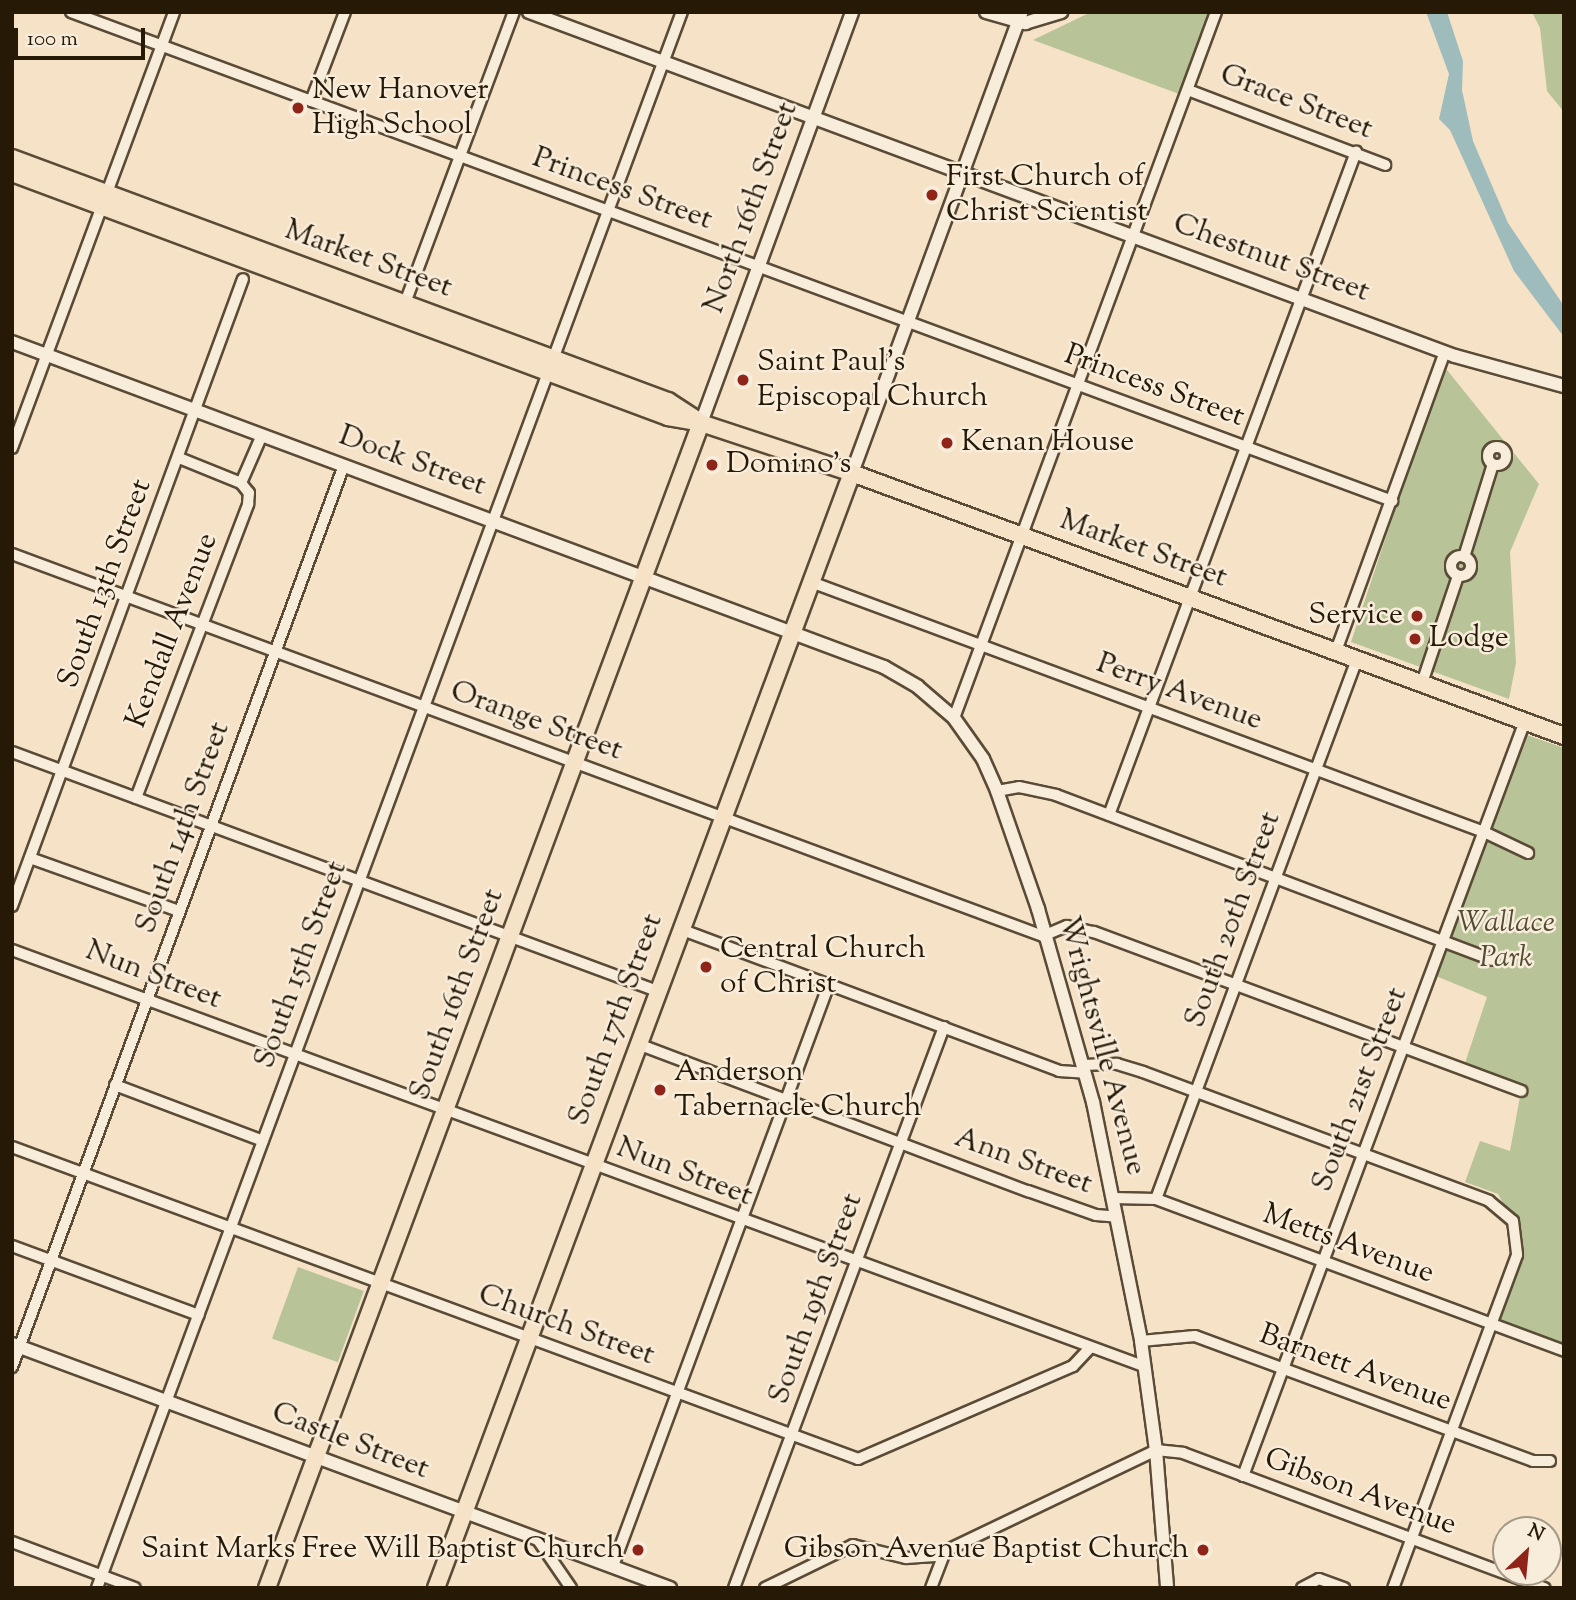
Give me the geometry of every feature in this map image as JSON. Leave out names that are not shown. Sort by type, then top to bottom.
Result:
[{"type":"main road","name":"Market Street","points":[[12,158],[104,200],[552,365],[668,401],[701,423],[852,473],[1024,535],[1564,736]]},
{"type":"main road","name":"Market Street","points":[[12,173],[104,200],[405,303],[552,365]]},
{"type":"main road","name":"South 16th Street","points":[[267,1588],[701,423]]},
{"type":"main road","name":"South 17th Street","points":[[436,1588],[852,473]]},
{"type":"street","name":"Princess Street","points":[[71,12],[1392,500]]},
{"type":"street","points":[[12,448],[174,12]]},
{"type":"street","points":[[311,101],[345,12]]},
{"type":"street","points":[[405,303],[514,12]]},
{"type":"street","name":"Chestnut Street","points":[[529,12],[1444,352],[1564,386]]},
{"type":"street","name":"South 15th Street","points":[[97,1588],[682,12]]},
{"type":"street","name":"North 16th Street","points":[[701,423],[852,12]]},
{"type":"street","points":[[986,12],[1020,17],[1061,12]]},
{"type":"street","points":[[954,718],[1216,12]]},
{"type":"street","points":[[852,473],[1020,17]]},
{"type":"street","name":"Grace Street","points":[[1188,90],[1385,164]]},
{"type":"street","points":[[1109,815],[1356,152]]},
{"type":"street","name":"South 13th Street","points":[[12,906],[243,279]]},
{"type":"street","name":"Dock Street","points":[[12,342],[793,631]]},
{"type":"street","points":[[1336,651],[1444,352]]},
{"type":"street","name":"Kendall Avenue","points":[[136,798],[248,504],[249,493],[241,483],[262,435]]},
{"type":"street","points":[[179,458],[241,483]]},
{"type":"street","points":[[1422,683],[1458,576],[1451,563],[1464,557],[1493,464]]},
{"type":"street","name":"South 14th Street","points":[[12,1367],[16,1345],[50,1261],[344,465]]},
{"type":"street","name":"Orange Street","points":[[12,554],[1043,936]]},
{"type":"street","name":"Perry Avenue","points":[[811,582],[1484,832],[1528,853]]},
{"type":"street","name":"Wrightsville Avenue","points":[[793,631],[884,667],[929,695],[954,718],[979,752],[997,791],[1038,909],[1043,936],[1084,1069],[1113,1198],[1141,1341],[1156,1450],[1167,1588]]},
{"type":"street","name":"South 20th Street","points":[[1156,1199],[1357,659]]},
{"type":"street","name":"South 21st Street","points":[[1243,1476],[1525,722]]},
{"type":"street","points":[[12,752],[657,991]]},
{"type":"street","points":[[997,791],[1034,789],[1276,877],[1492,960]]},
{"type":"street","points":[[30,858],[179,911]]},
{"type":"street","points":[[1043,936],[1059,927],[1079,927],[1521,1091]]},
{"type":"street","points":[[680,929],[1059,1071],[1124,1065],[1489,1201],[1513,1221],[1517,1255],[1393,1588]]},
{"type":"street","name":"Nun Street","points":[[12,950],[1143,1366]]},
{"type":"street","points":[[612,1566],[829,984]]},
{"type":"street","name":"South 19th Street","points":[[734,1588],[944,1027]]},
{"type":"street","name":"Ann Street","points":[[638,1044],[1096,1215],[1117,1217]]},
{"type":"street","points":[[115,1086],[263,1141]]},
{"type":"street","name":"Church Street","points":[[12,1147],[851,1458],[866,1458],[1073,1366],[1090,1348]]},
{"type":"street","name":"Metts Avenue","points":[[1113,1198],[1156,1199],[1564,1351]]},
{"type":"street","points":[[12,1246],[199,1315]]},
{"type":"street","name":"Barnett Avenue","points":[[1141,1341],[1191,1335],[1533,1461],[1550,1461]]},
{"type":"street","name":"Castle Street","points":[[16,1345],[670,1588]]},
{"type":"street","points":[[765,1588],[853,1545],[906,1558],[930,1558],[1156,1450]]},
{"type":"street","name":"Gibson Avenue","points":[[1156,1450],[1183,1453],[1545,1588]]},
{"type":"street","points":[[538,1539],[571,1588]]},
{"type":"street","points":[[12,1542],[135,1588]]},
{"type":"street","points":[[931,1588],[945,1551]]},
{"type":"street","points":[[1304,1587],[1320,1579],[1345,1588]]},
{"type":"green space","points":[[1091,12],[1209,12],[1179,94],[1033,40]]},
{"type":"green space","points":[[1532,12],[1564,12],[1564,112],[1547,91],[1540,28]]},
{"type":"green space","points":[[1443,365],[1539,484],[1510,552],[1516,663],[1509,699],[1351,642]]},
{"type":"green space","name":"Wallace Park","points":[[1521,733],[1564,748],[1564,1350],[1491,1324],[1517,1255],[1516,1227],[1498,1194],[1465,1182],[1480,1141],[1510,1151],[1521,1091],[1463,1069],[1487,997],[1431,974]]},
{"type":"green space","points":[[298,1267],[364,1291],[338,1362],[272,1338]]},
{"type":"water","points":[[1426,12],[1447,12],[1463,61],[1462,90],[1473,141],[1508,223],[1564,306],[1564,337],[1514,271],[1450,130],[1439,119],[1449,74]]},
{"type":"place","name":"New Hanover High School","points":[[298,108]]},
{"type":"place","name":"First Church of Christ Scientist","points":[[932,195]]},
{"type":"place","name":"Saint Paul's Episcopal Church","points":[[743,380]]},
{"type":"place","name":"Kenan House","points":[[947,443]]},
{"type":"place","name":"Domino's","points":[[712,465]]},
{"type":"place","name":"Service","points":[[1417,616]]},
{"type":"place","name":"Lodge","points":[[1415,639]]},
{"type":"place","name":"Central Church of Christ","points":[[706,967]]},
{"type":"place","name":"Anderson Tabernacle Church","points":[[660,1090]]},
{"type":"place","name":"Saint Marks Free Will Baptist Church","points":[[638,1550]]},
{"type":"place","name":"Gibson Avenue Baptist Church","points":[[1203,1550]]}]
